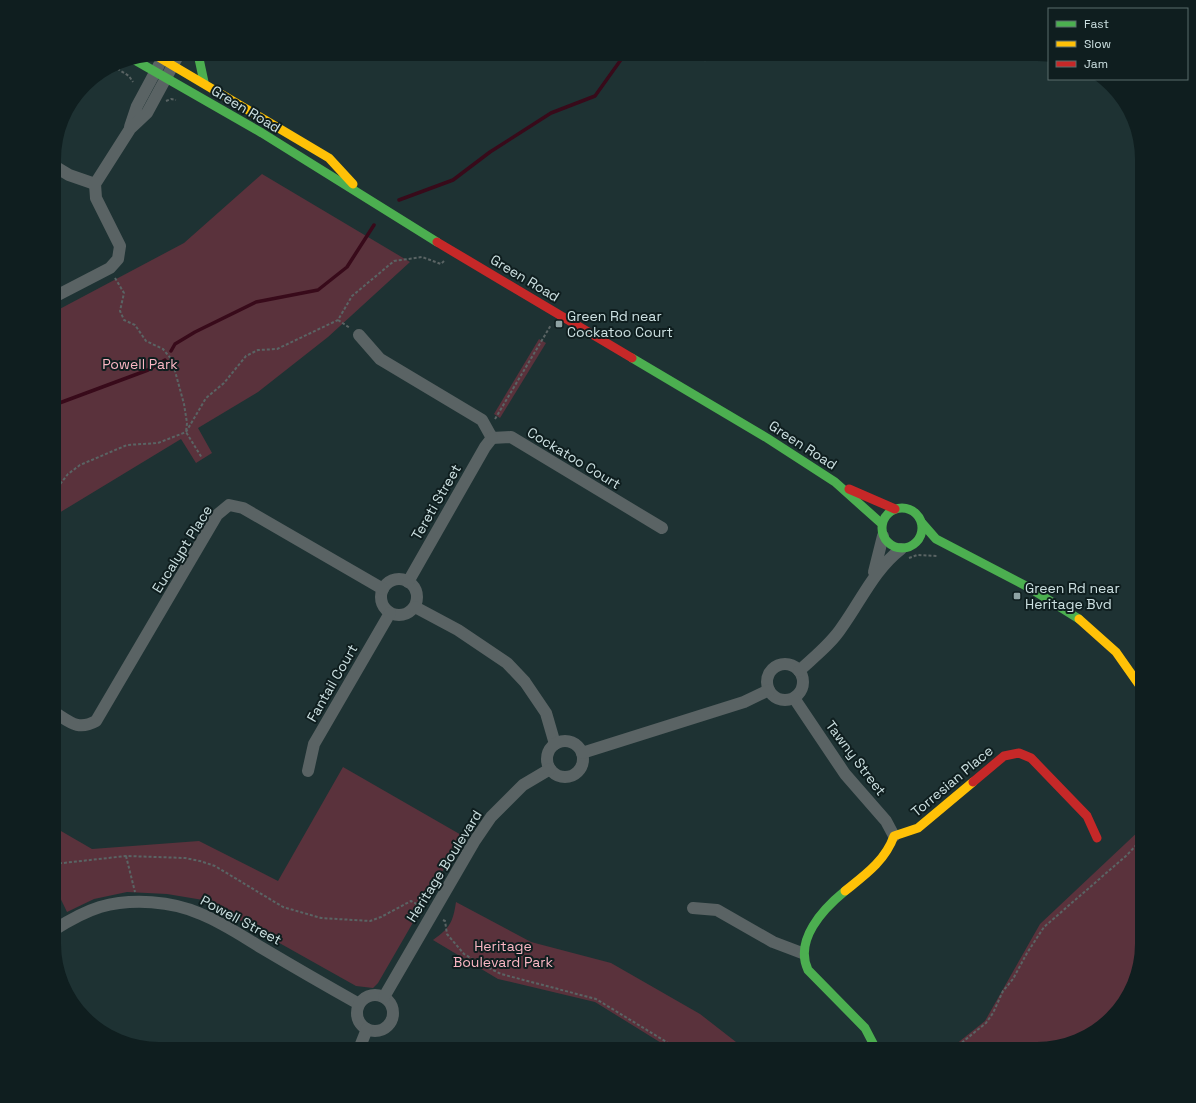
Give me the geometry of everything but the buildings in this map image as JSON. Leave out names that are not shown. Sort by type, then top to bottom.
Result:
[{"type":"street","points":[[61,293],[110,268],[118,259],[120,246],[96,198],[95,184],[130,129],[147,113],[166,61]]},
{"type":"street","name":"Green Road","points":[[173,61],[204,82],[329,158],[365,197]]},
{"type":"street","points":[[199,61],[204,82]]},
{"type":"street","name":"Green Road","points":[[140,63],[262,133],[452,251],[768,438],[835,482],[882,524]]},
{"type":"street","points":[[61,170],[69,175],[95,184]]},
{"type":"street","points":[[359,335],[380,359],[482,420],[492,438]]},
{"type":"street","name":"Cockatoo Court","points":[[492,438],[511,437],[662,528]]},
{"type":"street","name":"Tereti Street","points":[[408,582],[485,447],[492,438]]},
{"type":"street","name":"Green Road","points":[[835,482],[895,509]]},
{"type":"street","name":"Eucalypt Place","points":[[61,716],[76,725],[86,726],[96,721],[217,515],[229,505],[242,508],[383,589]]},
{"type":"street","points":[[872,577],[883,536],[882,524],[884,518],[895,509],[909,508],[915,512],[922,524],[936,539],[969,555],[1047,598],[1089,628],[1112,647],[1135,679]]},
{"type":"street","points":[[906,551],[921,536],[922,524]]},
{"type":"street","points":[[883,536],[890,545],[906,551]]},
{"type":"street","points":[[799,671],[828,645],[842,628],[872,577],[887,559],[906,551],[929,547],[969,555]]},
{"type":"street","points":[[396,580],[408,582],[416,591],[417,597],[414,607],[408,613],[402,615],[390,613],[383,605],[381,600],[383,589],[386,584],[396,580]]},
{"type":"street","points":[[414,607],[458,630],[507,663],[525,682],[546,713],[555,744]]},
{"type":"street","name":"Fantail Court","points":[[308,771],[314,744],[390,613]]},
{"type":"street","points":[[788,664],[799,671],[803,682],[799,694],[794,698],[782,700],[776,698],[769,690],[767,679],[769,674],[777,666],[788,664]]},
{"type":"street","points":[[582,752],[744,702],[769,690]]},
{"type":"street","name":"Tawny Street","points":[[794,698],[845,774],[886,821],[894,836]]},
{"type":"street","points":[[566,741],[572,742],[582,752],[583,759],[580,768],[571,776],[559,776],[550,768],[547,758],[551,747],[555,744],[566,741]]},
{"type":"street","name":"Torresian Place","points":[[894,836],[918,828],[1004,756],[1019,753],[1031,758],[1086,816],[1097,838]]},
{"type":"street","name":"Heritage Boulevard","points":[[384,997],[474,842],[491,817],[523,785],[550,768]]},
{"type":"street","points":[[872,1042],[865,1028],[808,970],[803,962],[802,953],[805,941],[828,906],[885,856],[892,845],[894,836]]},
{"type":"street","name":"Powell Street","points":[[61,926],[100,908],[137,902],[151,902],[180,907],[201,913],[359,1004]]},
{"type":"street","points":[[693,908],[717,910],[773,942],[802,953]]},
{"type":"street","points":[[372,995],[384,997],[389,1001],[393,1013],[389,1024],[379,1031],[366,1029],[362,1025],[357,1015],[359,1004],[367,997],[372,995]]},
{"type":"street","points":[[361,1042],[366,1029]]},
{"type":"path","points":[[119,70],[129,76],[133,82]]},
{"type":"path","points":[[162,106],[171,99],[181,102]]},
{"type":"path","points":[[61,483],[68,474],[80,465],[127,445],[158,443],[186,432],[206,398],[224,384],[246,356],[258,350],[277,349],[338,320],[352,296],[394,261],[422,257],[441,264],[452,251]]},
{"type":"path","points":[[110,268],[124,293],[120,312],[124,320],[136,325],[146,341],[163,349],[172,360],[184,404],[187,423],[186,432],[202,458]]},
{"type":"path","points":[[485,426],[499,415],[558,314]]},
{"type":"path","points":[[338,320],[359,335]]},
{"type":"path","points":[[906,551],[917,555],[943,556]]},
{"type":"path","points":[[963,1042],[986,1023],[993,1013],[1002,991],[1013,980],[1027,952],[1044,927],[1135,846]]},
{"type":"path","points":[[126,856],[137,902]]},
{"type":"path","points":[[61,863],[126,856],[185,858],[200,861],[215,866],[283,907],[321,918],[370,921],[381,917],[411,901],[445,921],[447,934],[464,954],[479,964],[500,974],[596,999],[667,1042]]},
{"type":"green space","name":"Powell Park","points":[[262,174],[410,262],[328,337],[258,392],[198,428],[212,453],[196,463],[181,439],[61,512],[61,308],[184,243]]},
{"type":"green space","points":[[539,339],[546,343],[500,418],[494,414]]},
{"type":"green space","points":[[343,767],[463,836],[378,983],[373,988],[356,986],[203,900],[167,894],[127,892],[94,899],[67,912],[61,900],[61,831],[92,849],[199,841],[278,881]]},
{"type":"green space","points":[[1135,835],[1135,950],[1128,981],[1111,1009],[1097,1022],[1074,1035],[1062,1039],[1037,1042],[959,1042],[985,1021],[1040,924]]},
{"type":"green space","name":"Heritage Boulevard Park","points":[[456,902],[531,942],[611,963],[700,1014],[736,1042],[660,1042],[595,1002],[498,979],[433,940],[447,928],[454,915]]},
{"type":"waterway","points":[[399,200],[453,180],[490,152],[551,113],[595,96],[620,61]]},
{"type":"waterway","points":[[171,351],[175,344],[195,332],[256,302],[318,290],[347,267],[374,225]]},
{"type":"waterway","points":[[61,402],[148,370],[165,360]]},
{"type":"traffic: fast","points":[[200,61],[204,82]]},
{"type":"traffic: fast","points":[[140,63],[262,133],[437,242]]},
{"type":"traffic: fast","points":[[632,358],[767,438],[835,482],[882,524]]},
{"type":"traffic: fast","points":[[906,508],[913,511],[919,517],[922,528],[921,536],[913,545],[906,548],[898,548],[891,545],[883,536],[882,524],[885,517],[894,509],[906,508]]},
{"type":"traffic: fast","points":[[922,523],[936,539],[1028,587],[1079,619]]},
{"type":"traffic: fast","points":[[845,891],[828,907],[813,926],[805,948],[805,959],[808,970],[865,1028],[872,1042]]},
{"type":"traffic: slow","points":[[165,61],[329,158],[353,184]]},
{"type":"traffic: slow","points":[[1079,619],[1116,652],[1135,679]]},
{"type":"traffic: slow","points":[[845,891],[874,867],[885,853],[894,836],[918,828],[973,782]]},
{"type":"traffic: jam","points":[[437,242],[632,358]]},
{"type":"traffic: jam","points":[[849,489],[895,509]]},
{"type":"traffic: jam","points":[[973,782],[1004,756],[1019,753],[1031,758],[1087,816],[1097,838]]},
{"type":"place","name":"Green Rd near Cockatoo Court","points":[[559,324]]},
{"type":"place","name":"Green Rd near Heritage Bvd","points":[[1017,596]]}]
